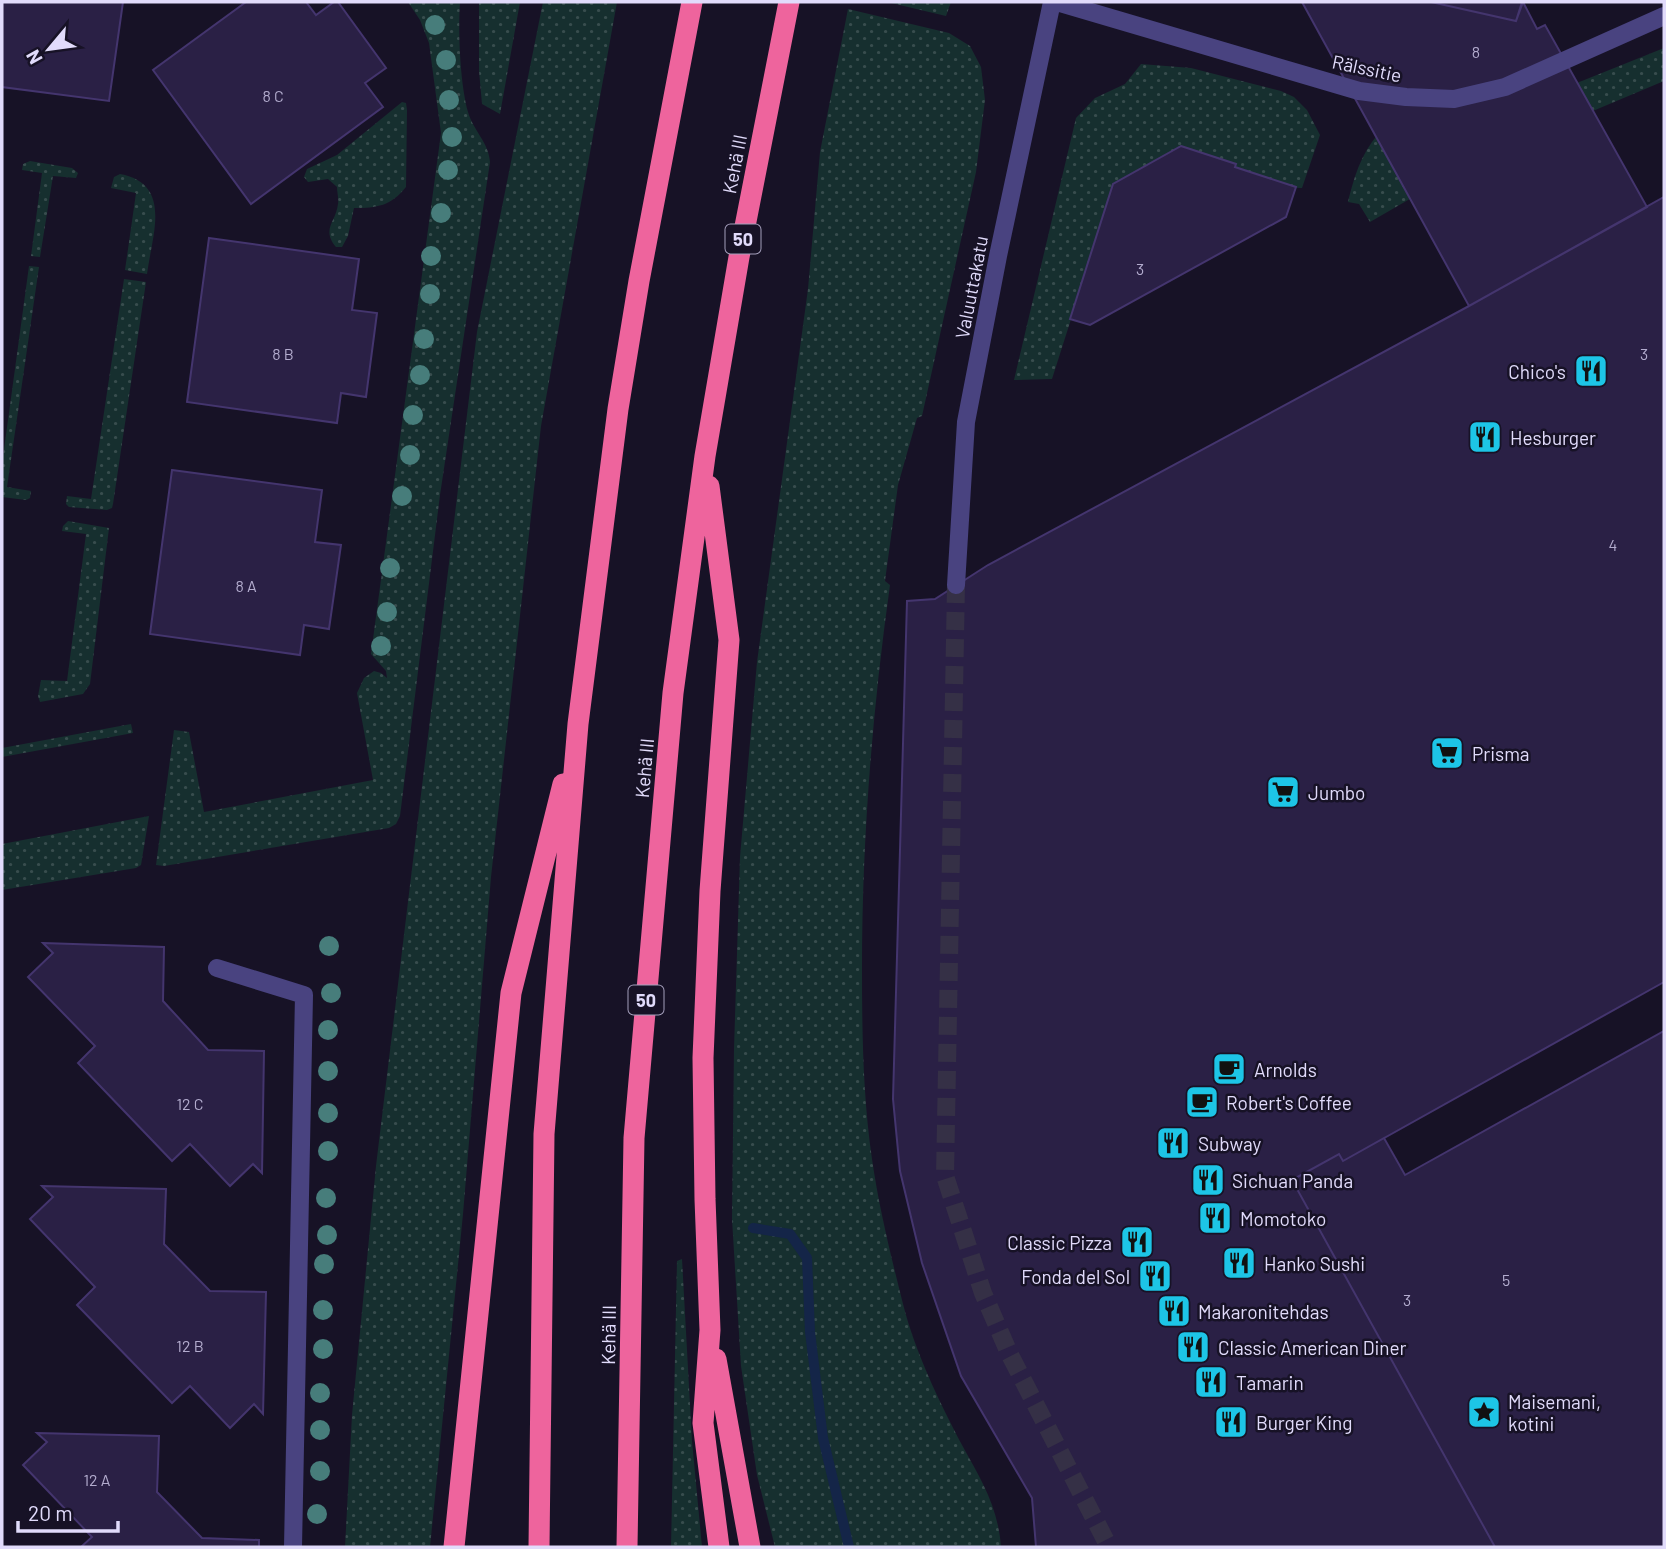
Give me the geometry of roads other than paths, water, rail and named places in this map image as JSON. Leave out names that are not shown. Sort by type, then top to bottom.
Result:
[{"type":"highway","points":[[539,1547],[544,1134],[578,724],[618,408],[639,281],[692,2]]},
{"type":"highway","name":"Kehä III","points":[[627,1547],[634,1138],[673,693],[705,456],[739,257],[787,12]]},
{"type":"highway","points":[[705,456],[729,640],[710,891],[703,1058],[710,1330],[703,1423],[719,1547]]},
{"type":"highway","points":[[454,1547],[510,993],[578,724]]},
{"type":"highway","points":[[710,1330],[750,1547]]},
{"type":"street","name":"Rälssitie","points":[[1054,2],[1359,91],[1454,99],[1505,87],[1664,16]]},
{"type":"street","name":"Valuuttakatu","points":[[956,585],[966,422],[998,257],[1054,2]]},
{"type":"street","points":[[217,968],[304,995],[293,1547]]},
{"type":"waterway","points":[[753,1228],[790,1234],[807,1258],[810,1332],[823,1438],[849,1547]]},
{"type":"tunnel","points":[[956,585],[945,1176],[983,1293],[1009,1353],[1109,1547]]},
{"type":"place","name":"Chico's","points":[[1591,371]]},
{"type":"place","name":"Hesburger","points":[[1485,437]]},
{"type":"place","name":"Prisma","points":[[1447,753]]},
{"type":"place","name":"Jumbo","points":[[1283,792]]},
{"type":"place","name":"Arnolds","points":[[1229,1069]]},
{"type":"place","name":"Robert's Coffee","points":[[1202,1102]]},
{"type":"place","name":"Subway","points":[[1173,1143]]},
{"type":"place","name":"Sichuan Panda","points":[[1208,1180]]},
{"type":"place","name":"Momotoko","points":[[1215,1218]]},
{"type":"place","name":"Classic Pizza","points":[[1137,1242]]},
{"type":"place","name":"Hanko Sushi","points":[[1239,1263]]},
{"type":"place","name":"Fonda del Sol","points":[[1155,1276]]},
{"type":"place","name":"Makaronitehdas","points":[[1174,1311]]},
{"type":"place","name":"Classic American Diner","points":[[1193,1347]]},
{"type":"place","name":"Tamarin","points":[[1211,1382]]},
{"type":"place","name":"Maisemani, kotini","points":[[1484,1412]]},
{"type":"place","name":"Burger King","points":[[1231,1422]]}]
